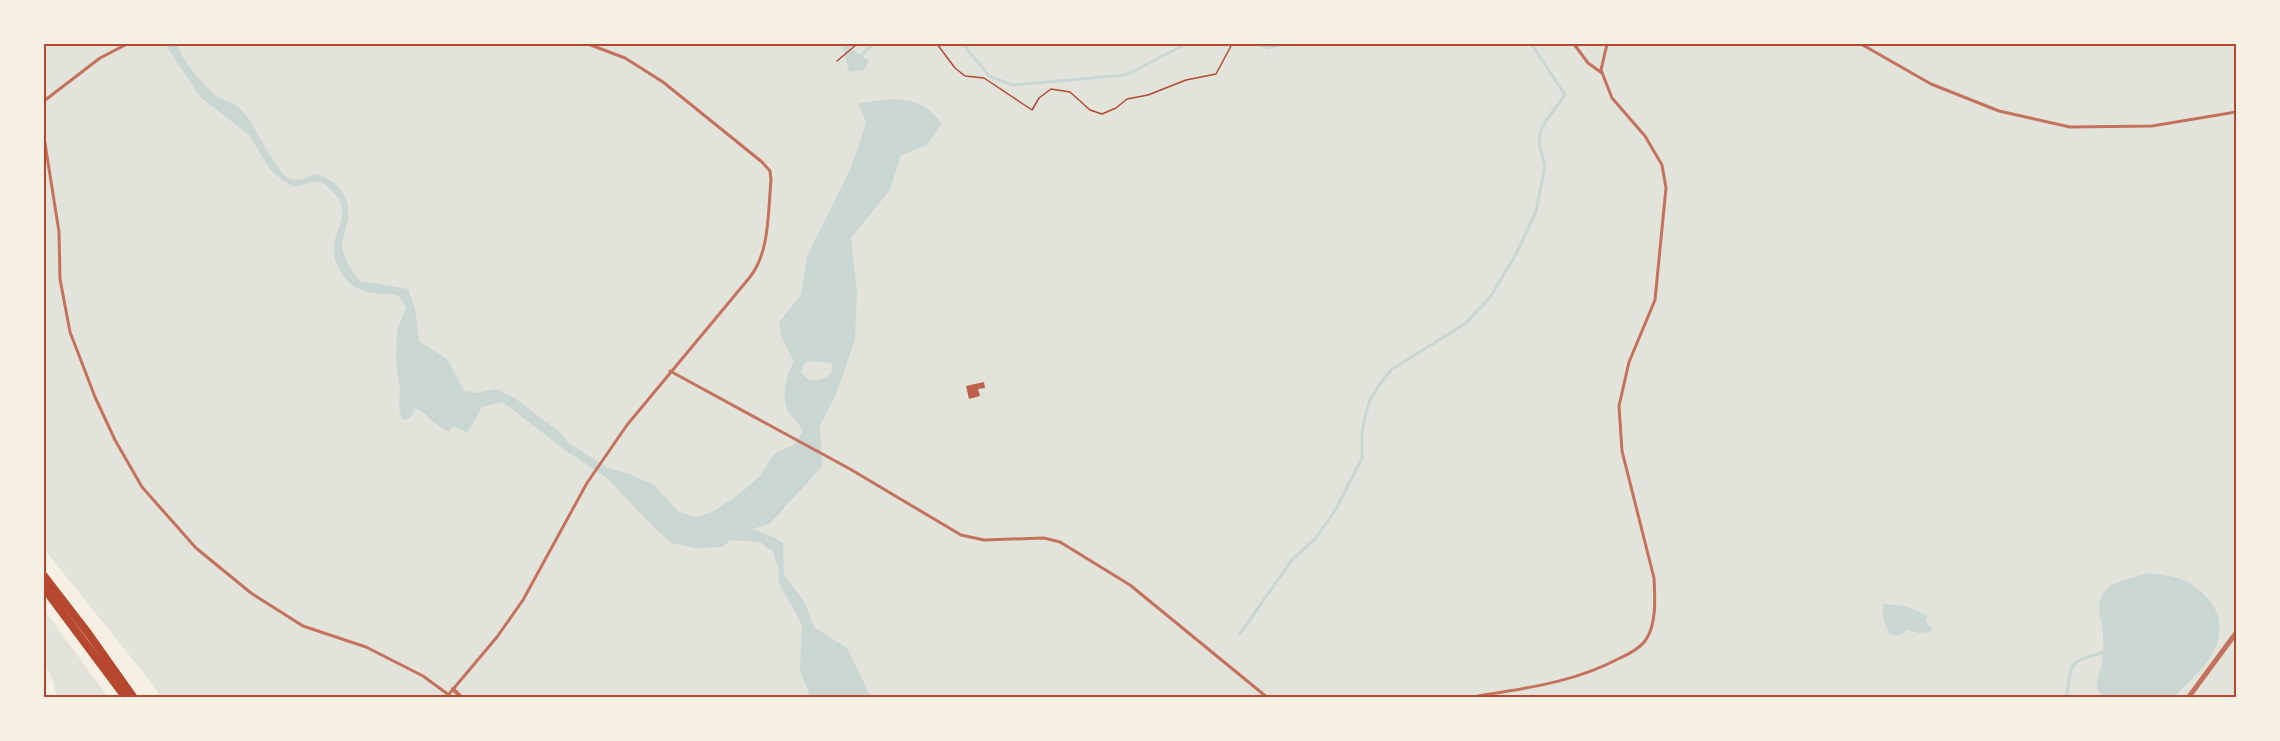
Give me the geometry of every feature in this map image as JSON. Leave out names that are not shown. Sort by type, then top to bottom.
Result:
[{"type":"main road","points":[[44,576],[134,698]]},
{"type":"main road","points":[[44,588],[126,698]]},
{"type":"street","points":[[2188,698],[2236,633]]},
{"type":"street","points":[[453,689],[462,698]]},
{"type":"lane","points":[[44,101],[100,58],[127,44]]},
{"type":"lane","points":[[448,694],[497,637],[523,600],[587,483],[627,425],[755,271],[760,262],[771,180],[770,171],[762,162],[663,82],[625,58],[588,44]]},
{"type":"lane","points":[[1574,44],[1588,63],[1603,75]]},
{"type":"lane","points":[[1466,698],[1578,677],[1636,649],[1645,641],[1651,628],[1655,595],[1654,578],[1622,451],[1619,406],[1629,362],[1655,300],[1666,188],[1662,165],[1645,136],[1612,98],[1601,70],[1607,44]]},
{"type":"lane","points":[[1861,44],[1931,84],[1999,111],[2070,127],[2152,126],[2236,112]]},
{"type":"lane","points":[[44,137],[59,232],[60,279],[70,332],[100,408],[142,487],[196,549],[251,593],[303,626],[366,647],[423,676],[453,698]]},
{"type":"lane","points":[[670,371],[829,457],[961,535],[984,540],[1044,538],[1060,542],[1130,585],[1268,698]]},
{"type":"path","points":[[837,61],[857,44]]},
{"type":"path","points":[[937,44],[955,68],[965,76],[984,78],[1032,110],[1039,98],[1052,89],[1070,92],[1090,110],[1102,114],[1116,108],[1127,99],[1148,95],[1186,80],[1216,74],[1232,44]]},
{"type":"path","points":[[1377,44],[1383,44]]},
{"type":"shaded area","points":[[44,44],[2236,44],[2236,697],[161,697],[44,549]]},
{"type":"shaded area","points":[[165,44],[177,44],[188,64],[204,84],[217,97],[236,105],[242,111],[284,175],[300,180],[315,174],[330,180],[341,190],[348,210],[342,248],[351,268],[360,281],[408,289],[415,309],[419,341],[447,359],[464,391],[477,393],[496,389],[515,398],[558,431],[569,443],[608,468],[627,473],[654,485],[678,511],[696,518],[714,511],[737,496],[760,476],[774,454],[793,445],[803,432],[786,407],[787,380],[794,362],[781,336],[779,322],[801,295],[807,257],[849,172],[861,139],[866,122],[858,104],[903,100],[930,111],[942,123],[927,145],[901,155],[890,190],[851,238],[857,290],[855,340],[836,394],[820,425],[822,467],[769,524],[752,529],[783,543],[784,575],[804,601],[814,627],[847,648],[871,697],[810,696],[800,670],[802,625],[779,583],[778,566],[773,552],[760,542],[731,540],[722,547],[695,548],[672,543],[655,529],[607,478],[566,451],[503,402],[482,407],[467,433],[453,426],[449,432],[416,408],[410,419],[402,420],[396,363],[397,331],[406,307],[399,296],[370,293],[356,287],[345,278],[337,266],[334,252],[342,214],[340,201],[322,182],[311,182],[295,187],[283,181],[269,168],[250,136],[200,97]],"holes":[[[812,361],[831,363],[833,369],[822,379],[808,380],[801,372],[804,364]]]},
{"type":"shaded area","points":[[842,44],[849,44],[853,50],[869,61],[864,70],[849,72]]},
{"type":"shaded area","points":[[2149,573],[2182,579],[2204,594],[2216,610],[2220,630],[2218,640],[2206,664],[2173,697],[2105,697],[2097,686],[2103,653],[2100,599],[2112,586]]},
{"type":"shaded area","points":[[1884,604],[1906,607],[1927,616],[1926,621],[1932,629],[1931,632],[1919,633],[1908,630],[1898,636],[1890,634],[1884,619]]},
{"type":"shaded area","points":[[44,610],[108,697],[57,697],[52,678],[44,665]]},
{"type":"building","points":[[984,382],[985,388],[978,389],[980,396],[969,399],[966,386]]},
{"type":"waterway","points":[[858,58],[873,44]]},
{"type":"waterway","points":[[963,44],[989,76],[1012,85],[1126,75],[1186,44]]},
{"type":"waterway","points":[[1257,44],[1269,48],[1282,44]]},
{"type":"waterway","points":[[1240,634],[1291,561],[1315,539],[1336,509],[1362,458],[1362,433],[1365,417],[1370,400],[1380,384],[1391,370],[1466,323],[1491,296],[1516,254],[1536,211],[1545,166],[1539,143],[1540,133],[1545,122],[1565,95],[1530,44]]},
{"type":"waterway","points":[[2066,698],[2071,671],[2076,662],[2102,653]]}]
